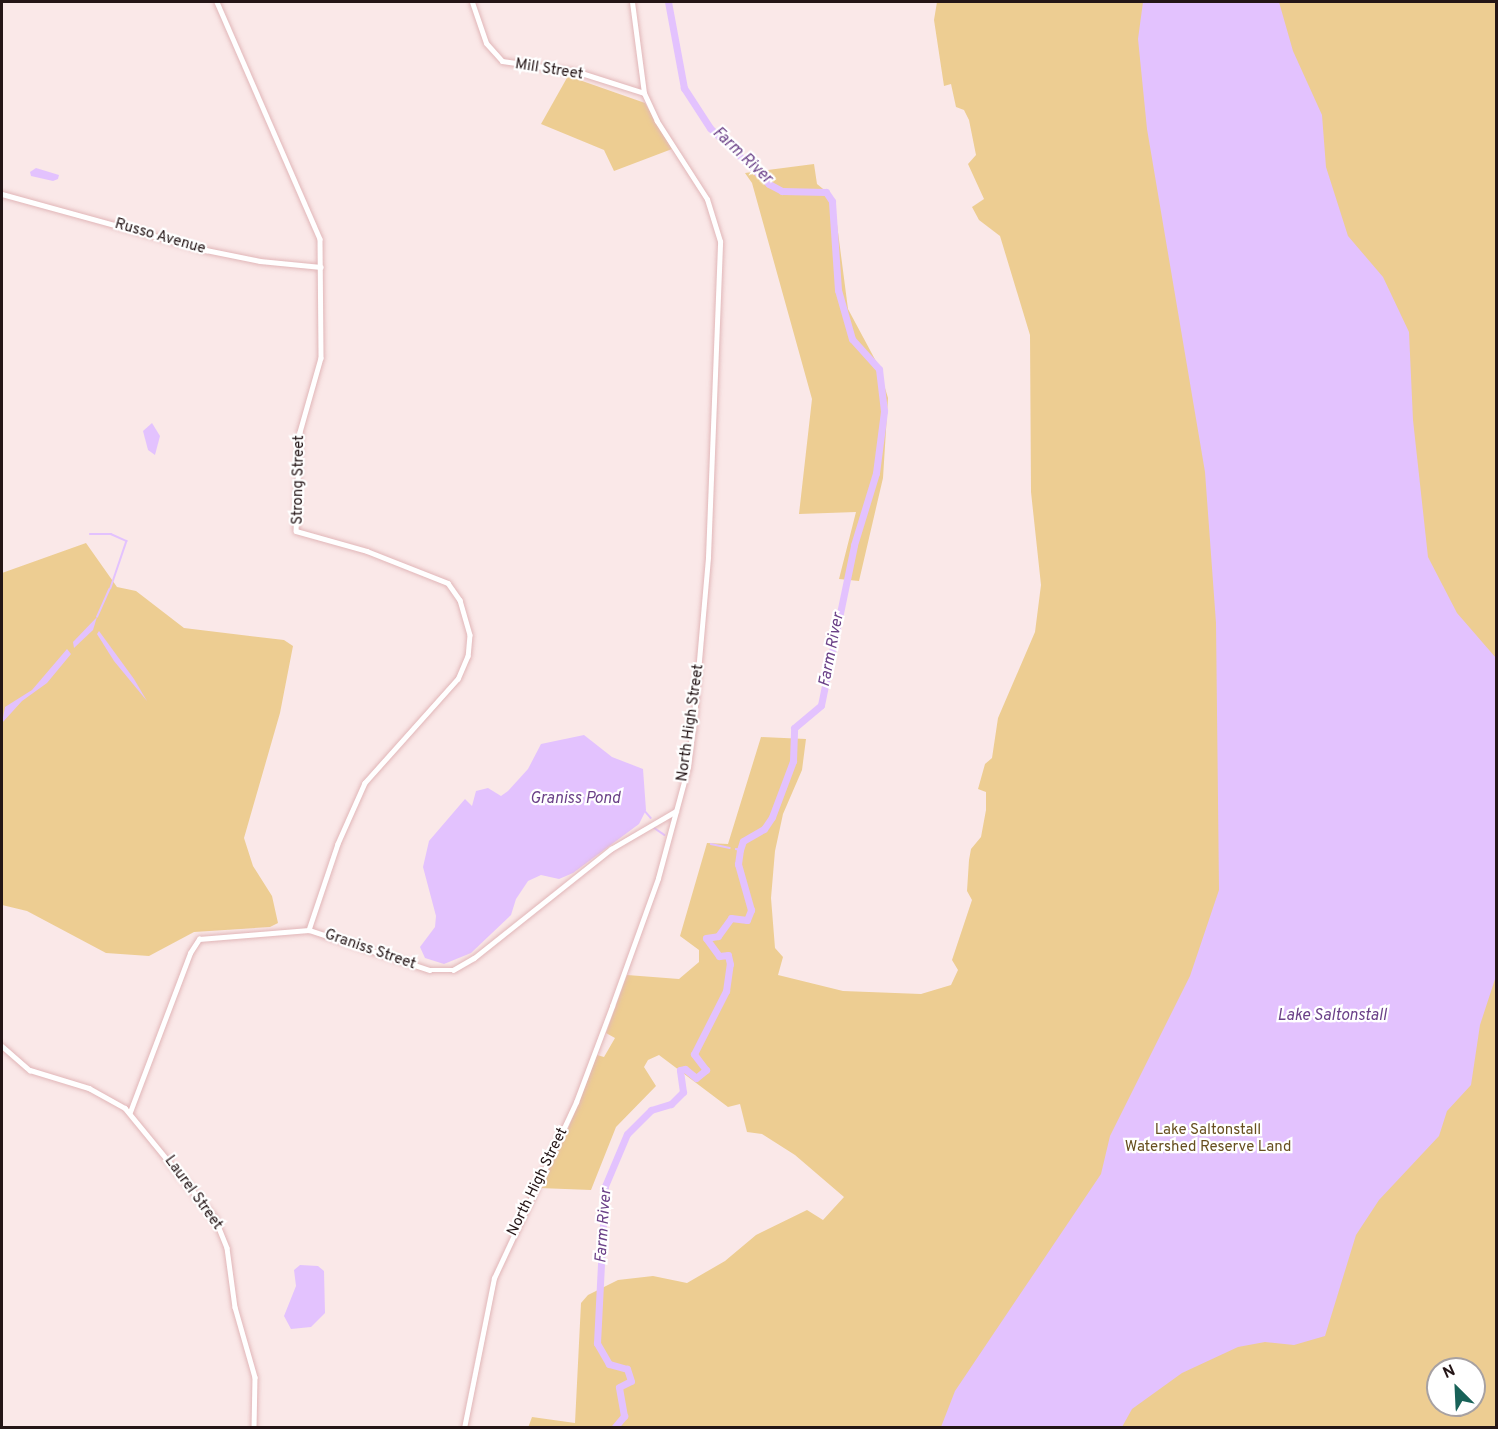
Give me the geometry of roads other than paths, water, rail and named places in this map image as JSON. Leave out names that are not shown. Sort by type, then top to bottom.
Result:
[{"type":"main road","name":"Mill Street","points":[[472,2],[486,43],[502,61],[578,72],[644,93]]},
{"type":"main road","name":"North High Street","points":[[464,1428],[494,1278],[583,1085],[651,899],[688,767],[700,659],[720,254],[708,199],[657,122],[644,93],[632,2]]},
{"type":"main road","points":[[626,86],[641,82]]},
{"type":"street","name":"Strong Street","points":[[217,2],[283,159],[314,219],[320,239],[321,358],[300,432],[296,531],[367,551],[448,583],[460,600],[470,645],[458,679],[365,783],[338,844],[309,930]]},
{"type":"street","name":"Russo Avenue","points":[[2,194],[206,250],[266,262],[321,267]]},
{"type":"street","name":"Graniss Street","points":[[130,1112],[195,943],[211,936],[309,930],[430,970],[453,970],[474,958],[611,849],[676,811]]},
{"type":"street","name":"Laurel Street","points":[[2,1046],[30,1070],[89,1088],[130,1112],[210,1212],[222,1233],[235,1307],[255,1377],[254,1428]]},
{"type":"water","name":"Lake Saltonstall","points":[[1143,2],[1279,2],[1293,51],[1322,115],[1326,167],[1348,236],[1383,277],[1409,332],[1413,420],[1428,557],[1457,613],[1496,658],[1496,976],[1480,1025],[1471,1085],[1447,1111],[1439,1136],[1379,1200],[1356,1235],[1325,1336],[1294,1345],[1265,1342],[1238,1347],[1182,1373],[1132,1409],[1122,1427],[941,1427],[955,1391],[1101,1174],[1110,1136],[1190,976],[1219,890],[1216,623],[1205,472],[1147,129],[1138,39]]},
{"type":"water","points":[[36,168],[59,175],[58,179],[53,181],[31,176],[30,172]]},
{"type":"water","points":[[152,423],[160,436],[155,455],[148,450],[143,431]]},
{"type":"water","points":[[97,617],[93,630],[74,648],[73,642]]},
{"type":"water","points":[[99,631],[147,701],[114,661],[97,634]]},
{"type":"water","points":[[67,649],[71,654],[47,683],[22,701],[2,723],[5,707],[32,690]]},
{"type":"water","name":"Graniss Pond","points":[[584,735],[612,757],[643,769],[646,810],[639,824],[573,873],[559,879],[541,875],[528,881],[516,899],[511,915],[471,953],[444,964],[425,958],[420,947],[435,927],[436,916],[423,867],[429,841],[465,799],[472,806],[476,791],[488,788],[501,796],[508,791],[528,769],[541,744]]},
{"type":"water","points":[[300,1265],[318,1266],[324,1271],[325,1313],[311,1327],[291,1329],[284,1316],[296,1286],[294,1270]]},
{"type":"waterway","name":"Farm River","points":[[614,1428],[624,1416],[619,1387],[631,1381],[627,1369],[609,1364],[597,1343],[605,1186],[627,1134],[651,1110],[671,1104],[683,1092],[680,1070],[685,1069],[696,1078],[706,1070],[694,1054],[726,991],[730,964],[728,955],[719,956],[706,938],[718,936],[731,918],[747,920],[751,910],[738,864],[743,841],[764,829],[772,817],[793,761],[794,728],[821,705],[854,545],[876,473],[884,411],[879,369],[852,339],[838,290],[832,201],[826,192],[782,191],[769,184],[710,128],[684,88],[668,2]]},
{"type":"waterway","points":[[90,534],[111,534],[127,541],[111,588]]},
{"type":"waterway","points":[[97,617],[109,590]]},
{"type":"waterway","points":[[645,811],[651,818]]},
{"type":"waterway","points":[[653,827],[665,835]]},
{"type":"waterway","points":[[711,844],[730,848]]},
{"type":"waterway","name":"Farm River","points":[[736,849],[740,850]]},
{"type":"park label","name":"Lake Saltonstall Watershed Reserve Land","points":[[1208,1138]]}]
